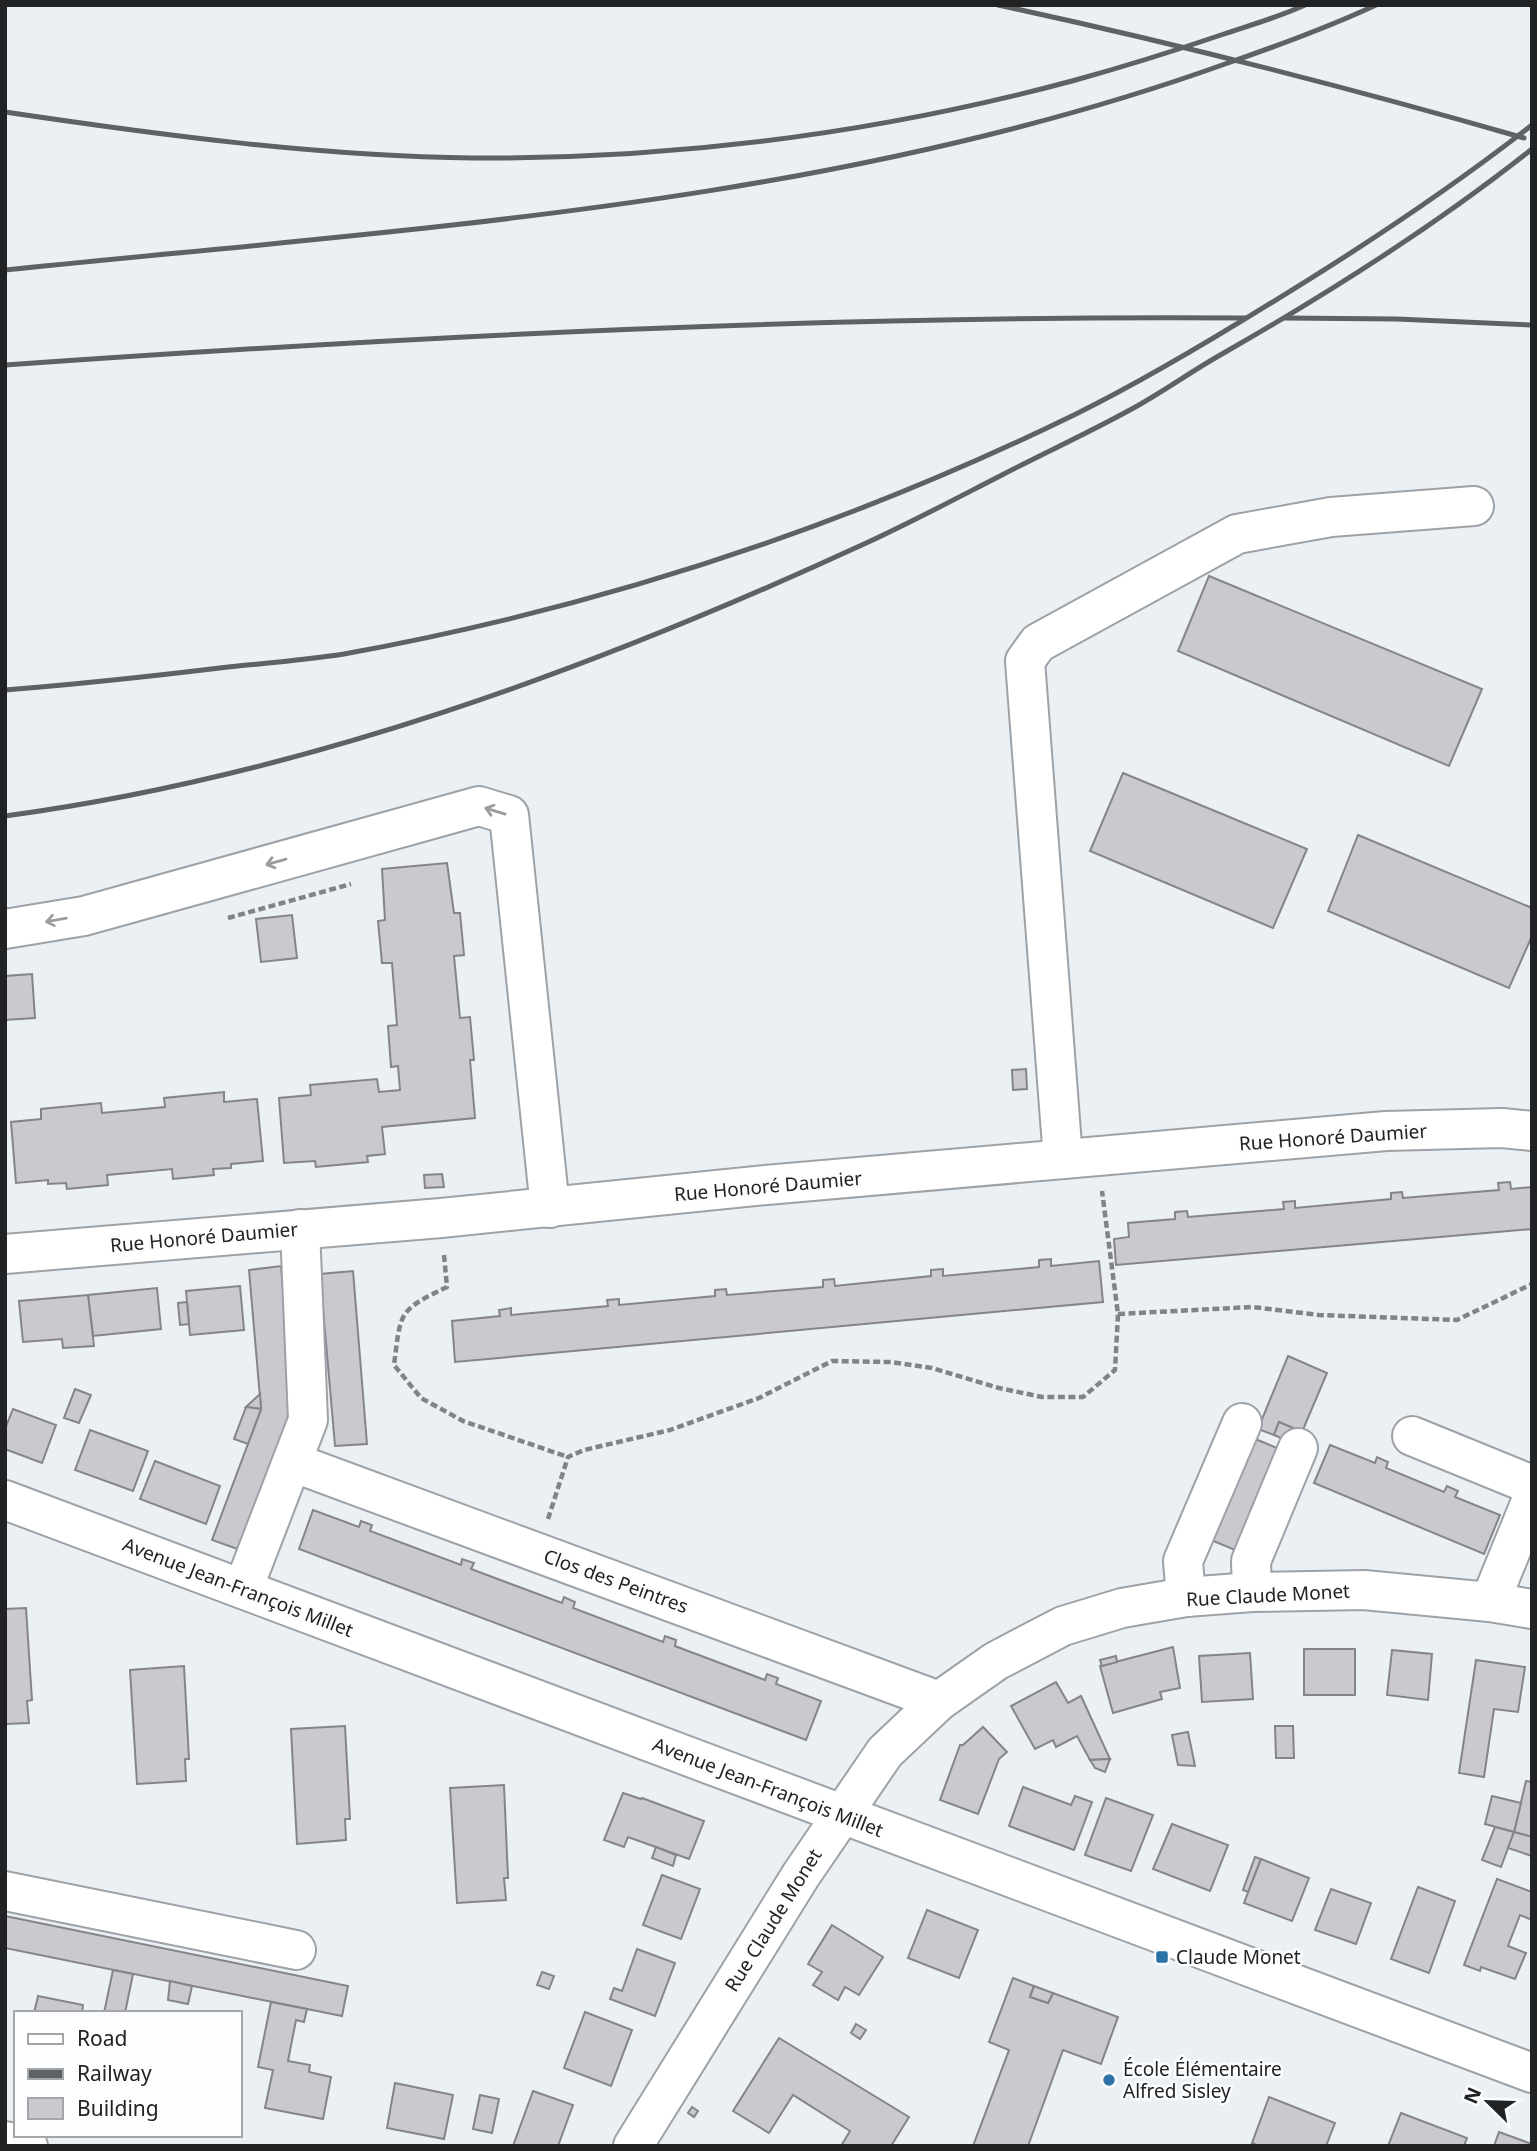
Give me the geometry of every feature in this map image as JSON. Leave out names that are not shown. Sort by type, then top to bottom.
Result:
[{"type":"street","points":[[1080,1157],[1025,661],[1038,643],[1237,534],[1331,517],[1474,506]]},
{"type":"street","points":[[5,929],[84,916],[479,806],[509,815],[550,1208]]},
{"type":"street","name":"Rue Honoré Daumier","points":[[5,1254],[441,1218],[766,1185],[1386,1130],[1502,1128],[1532,1131]]},
{"type":"street","points":[[243,1589],[309,1420],[300,1229]]},
{"type":"street","points":[[1186,1597],[1183,1561],[1241,1423]]},
{"type":"street","points":[[1412,1436],[1532,1485]]},
{"type":"street","points":[[1252,1592],[1251,1561],[1298,1448]]},
{"type":"street","name":"Clos des Peintres","points":[[292,1462],[939,1701]]},
{"type":"street","points":[[1490,1602],[1532,1499]]},
{"type":"street","name":"Avenue Jean-François Millet","points":[[5,1500],[1532,2073]]},
{"type":"street","name":"Rue Claude Monet","points":[[633,2146],[801,1875],[885,1752],[939,1701],[996,1661],[1063,1626],[1122,1608],[1186,1597],[1252,1592],[1364,1590],[1490,1602],[1532,1609]]},
{"type":"street","points":[[5,1891],[296,1950]]},
{"type":"street","points":[[5,2141],[28,2146]]},
{"type":"path","points":[[441,1218],[447,1287],[414,1303],[400,1320],[394,1365],[421,1398],[463,1422],[568,1457],[584,1450],[670,1430],[759,1398],[832,1362],[891,1362],[932,1368],[999,1388],[1042,1397],[1083,1397],[1115,1370],[1118,1314],[1080,1157]]},
{"type":"path","points":[[1118,1314],[1252,1307],[1319,1315],[1457,1320],[1532,1284]]},
{"type":"path","points":[[537,1553],[568,1457]]},
{"type":"building","points":[[1209,576],[1482,689],[1449,766],[1178,651]]},
{"type":"building","points":[[1123,773],[1307,849],[1273,928],[1090,851]]},
{"type":"building","points":[[1358,835],[1532,908],[1532,936],[1509,988],[1328,911]]},
{"type":"building","points":[[447,863],[454,913],[460,913],[464,955],[454,956],[460,1018],[470,1017],[474,1060],[470,1060],[475,1118],[382,1127],[385,1154],[367,1156],[368,1162],[316,1167],[315,1161],[284,1163],[279,1098],[311,1095],[310,1085],[377,1079],[379,1092],[400,1090],[398,1066],[391,1067],[388,1026],[397,1025],[392,963],[382,963],[378,921],[385,920],[382,869]]},
{"type":"building","points":[[292,915],[297,958],[261,962],[256,919]]},
{"type":"building","points":[[32,974],[35,1018],[5,1020],[5,976]]},
{"type":"building","points":[[1026,1069],[1027,1089],[1013,1090],[1012,1070]]},
{"type":"building","points":[[224,1092],[224,1102],[257,1099],[263,1161],[213,1169],[214,1175],[173,1179],[172,1169],[107,1175],[108,1185],[67,1189],[66,1183],[48,1184],[48,1180],[16,1183],[11,1122],[41,1119],[41,1109],[101,1103],[102,1113],[165,1107],[164,1098]]},
{"type":"building","points":[[442,1174],[444,1187],[425,1188],[424,1175]]},
{"type":"building","points":[[1510,1182],[1511,1189],[1532,1187],[1532,1229],[1116,1265],[1114,1239],[1129,1237],[1128,1223],[1175,1219],[1175,1212],[1187,1211],[1188,1217],[1284,1209],[1283,1202],[1295,1201],[1295,1208],[1391,1199],[1391,1193],[1402,1192],[1403,1198],[1499,1190],[1498,1183]]},
{"type":"building","points":[[1051,1259],[1051,1266],[1099,1261],[1103,1302],[455,1362],[452,1321],[500,1316],[499,1310],[511,1308],[511,1315],[608,1306],[607,1300],[619,1299],[619,1305],[715,1296],[715,1290],[726,1289],[727,1295],[823,1287],[823,1280],[834,1279],[835,1286],[931,1276],[931,1270],[943,1269],[943,1276],[1039,1267],[1039,1260]]},
{"type":"building","points":[[281,1266],[294,1414],[243,1551],[212,1540],[261,1409],[249,1270]]},
{"type":"building","points":[[353,1271],[367,1444],[335,1446],[320,1274]]},
{"type":"building","points":[[240,1286],[244,1330],[190,1335],[186,1291]]},
{"type":"building","points":[[157,1288],[161,1329],[93,1336],[88,1295]]},
{"type":"building","points":[[88,1295],[94,1346],[63,1348],[62,1339],[23,1342],[19,1301]]},
{"type":"building","points":[[187,1302],[189,1324],[180,1325],[178,1303]]},
{"type":"building","points":[[1288,1356],[1327,1373],[1302,1432],[1279,1422],[1274,1435],[1258,1429]]},
{"type":"building","points":[[75,1389],[91,1395],[79,1423],[64,1418]]},
{"type":"building","points":[[260,1394],[261,1409],[246,1407]]},
{"type":"building","points":[[246,1407],[261,1409],[248,1444],[234,1439]]},
{"type":"building","points":[[13,1409],[56,1425],[42,1463],[5,1449],[5,1429]]},
{"type":"building","points":[[1279,1422],[1293,1428],[1287,1441],[1274,1435]]},
{"type":"building","points":[[90,1430],[148,1451],[133,1491],[75,1470]]},
{"type":"building","points":[[1248,1436],[1277,1448],[1235,1550],[1206,1538]]},
{"type":"building","points":[[1330,1445],[1375,1463],[1377,1457],[1388,1462],[1386,1468],[1444,1492],[1447,1486],[1458,1491],[1455,1497],[1500,1515],[1484,1554],[1314,1483]]},
{"type":"building","points":[[155,1461],[220,1486],[206,1524],[140,1499]]},
{"type":"building","points":[[313,1510],[359,1527],[361,1521],[372,1525],[370,1531],[461,1565],[462,1559],[474,1563],[471,1569],[562,1603],[564,1597],[575,1602],[573,1608],[663,1642],[665,1636],[676,1640],[675,1646],[765,1680],[767,1674],[778,1678],[776,1684],[821,1701],[806,1740],[299,1549]]},
{"type":"building","points":[[26,1608],[32,1700],[27,1701],[29,1723],[5,1724],[5,1609]]},
{"type":"building","points":[[1173,1647],[1180,1688],[1160,1692],[1162,1699],[1113,1713],[1100,1666]]},
{"type":"building","points":[[1304,1649],[1355,1649],[1355,1695],[1304,1695]]},
{"type":"building","points":[[1392,1650],[1432,1654],[1428,1700],[1387,1695]]},
{"type":"building","points":[[1250,1653],[1253,1699],[1202,1702],[1199,1656]]},
{"type":"building","points":[[1116,1656],[1117,1662],[1102,1666],[1100,1660]]},
{"type":"building","points":[[1476,1660],[1525,1667],[1518,1712],[1494,1709],[1484,1777],[1459,1773]]},
{"type":"building","points":[[184,1666],[189,1759],[185,1759],[186,1781],[137,1784],[130,1670]]},
{"type":"building","points":[[1056,1682],[1068,1703],[1081,1696],[1110,1759],[1090,1760],[1077,1736],[1056,1747],[1053,1740],[1035,1749],[1011,1706]]},
{"type":"building","points":[[345,1726],[350,1819],[345,1819],[346,1840],[297,1844],[291,1729]]},
{"type":"building","points":[[1275,1726],[1293,1726],[1294,1758],[1276,1758]]},
{"type":"building","points":[[983,1727],[1007,1752],[999,1759],[978,1814],[940,1800],[960,1745]]},
{"type":"building","points":[[1188,1732],[1195,1766],[1178,1765],[1172,1735]]},
{"type":"building","points":[[1110,1759],[1105,1772],[1095,1768],[1090,1760]]},
{"type":"building","points":[[1526,1781],[1532,1782],[1532,1837],[1514,1832]]},
{"type":"building","points":[[504,1785],[508,1878],[504,1878],[506,1900],[457,1903],[450,1788]]},
{"type":"building","points":[[1023,1787],[1071,1805],[1075,1796],[1092,1802],[1074,1850],[1009,1826]]},
{"type":"building","points":[[623,1793],[704,1821],[689,1859],[628,1837],[624,1847],[604,1840]]},
{"type":"building","points":[[1492,1796],[1521,1803],[1514,1832],[1485,1824]]},
{"type":"building","points":[[1106,1798],[1153,1815],[1131,1871],[1085,1855]]},
{"type":"building","points":[[1172,1824],[1228,1845],[1210,1891],[1153,1869]]},
{"type":"building","points":[[1495,1827],[1514,1832],[1501,1867],[1482,1860]]},
{"type":"building","points":[[1514,1832],[1532,1837],[1532,1856],[1508,1848]]},
{"type":"building","points":[[656,1847],[676,1855],[673,1866],[652,1858]]},
{"type":"building","points":[[1255,1857],[1261,1859],[1248,1892],[1243,1890]]},
{"type":"building","points":[[1261,1859],[1309,1878],[1292,1921],[1244,1903]]},
{"type":"building","points":[[662,1875],[700,1889],[681,1939],[643,1925]]},
{"type":"building","points":[[1497,1879],[1532,1892],[1532,1920],[1520,1915],[1508,1946],[1526,1953],[1515,1979],[1481,1967],[1480,1971],[1464,1965]]},
{"type":"building","points":[[1418,1887],[1455,1901],[1429,1973],[1391,1959]]},
{"type":"building","points":[[1331,1889],[1371,1903],[1356,1944],[1315,1930]]},
{"type":"building","points":[[927,1910],[978,1930],[959,1978],[908,1958]]},
{"type":"building","points":[[5,1916],[348,1986],[342,2016],[5,1948]]},
{"type":"building","points":[[832,1925],[883,1957],[859,1995],[845,1987],[838,2000],[813,1985],[822,1972],[808,1964]]},
{"type":"building","points":[[637,1949],[675,1963],[655,2016],[610,1999],[614,1988],[622,1991]]},
{"type":"building","points":[[113,1970],[133,1974],[125,2011],[104,2011]]},
{"type":"building","points":[[542,1972],[554,1976],[549,1989],[537,1985]]},
{"type":"building","points":[[1013,1978],[1034,1986],[1030,1997],[1048,2003],[1053,1993],[1118,2017],[1101,2064],[1063,2050],[1028,2146],[973,2146],[1009,2050],[989,2042]]},
{"type":"building","points":[[170,1981],[192,1986],[188,2004],[168,2000]]},
{"type":"building","points":[[1034,1986],[1053,1993],[1048,2003],[1030,1997]]},
{"type":"building","points":[[38,1996],[83,2005],[82,2011],[34,2011]]},
{"type":"building","points":[[271,2002],[307,2009],[304,2022],[296,2020],[288,2061],[310,2065],[309,2072],[331,2077],[323,2119],[265,2108],[273,2070],[258,2067]]},
{"type":"building","points":[[585,2012],[632,2030],[611,2086],[564,2068]]},
{"type":"building","points":[[856,2024],[866,2030],[860,2039],[851,2033]]},
{"type":"building","points":[[779,2038],[909,2117],[891,2146],[841,2146],[850,2131],[793,2095],[769,2133],[733,2111]]},
{"type":"building","points":[[395,2083],[453,2095],[444,2139],[387,2128]]},
{"type":"building","points":[[533,2091],[573,2105],[558,2146],[513,2146]]},
{"type":"building","points":[[480,2095],[499,2099],[492,2133],[473,2129]]},
{"type":"building","points":[[1269,2097],[1335,2123],[1326,2146],[1259,2146],[1252,2143]]},
{"type":"building","points":[[692,2107],[698,2111],[694,2117],[688,2113]]},
{"type":"building","points":[[1401,2113],[1467,2138],[1464,2146],[1388,2146]]},
{"type":"building","points":[[1499,2132],[1532,2144],[1532,2146],[1494,2146]]},
{"type":"railway","points":[[998,5],[1262,67],[1524,138]]},
{"type":"railway","points":[[5,112],[239,143],[356,153],[474,158],[549,157],[700,148],[851,128],[999,99],[1148,59],[1265,21],[1305,5]]},
{"type":"railway","points":[[5,270],[468,223],[622,204],[776,180],[928,149],[1077,111],[1225,64],[1376,5]]},
{"type":"railway","points":[[5,690],[315,658],[439,635],[626,588],[810,527],[989,455],[1151,375],[1371,240],[1532,125]]},
{"type":"railway","points":[[5,816],[116,798],[226,774],[336,745],[444,712],[551,674],[657,634],[761,590],[898,528],[1140,404],[1381,258],[1532,149]]},
{"type":"railway","points":[[5,365],[315,345],[780,324],[1246,318]]},
{"type":"railway","points":[[1285,318],[1397,319],[1532,325]]},
{"type":"place","name":"Claude Monet","points":[[1162,1957]]},
{"type":"place","name":"École Élémentaire Alfred Sisley","points":[[1109,2080]]}]
